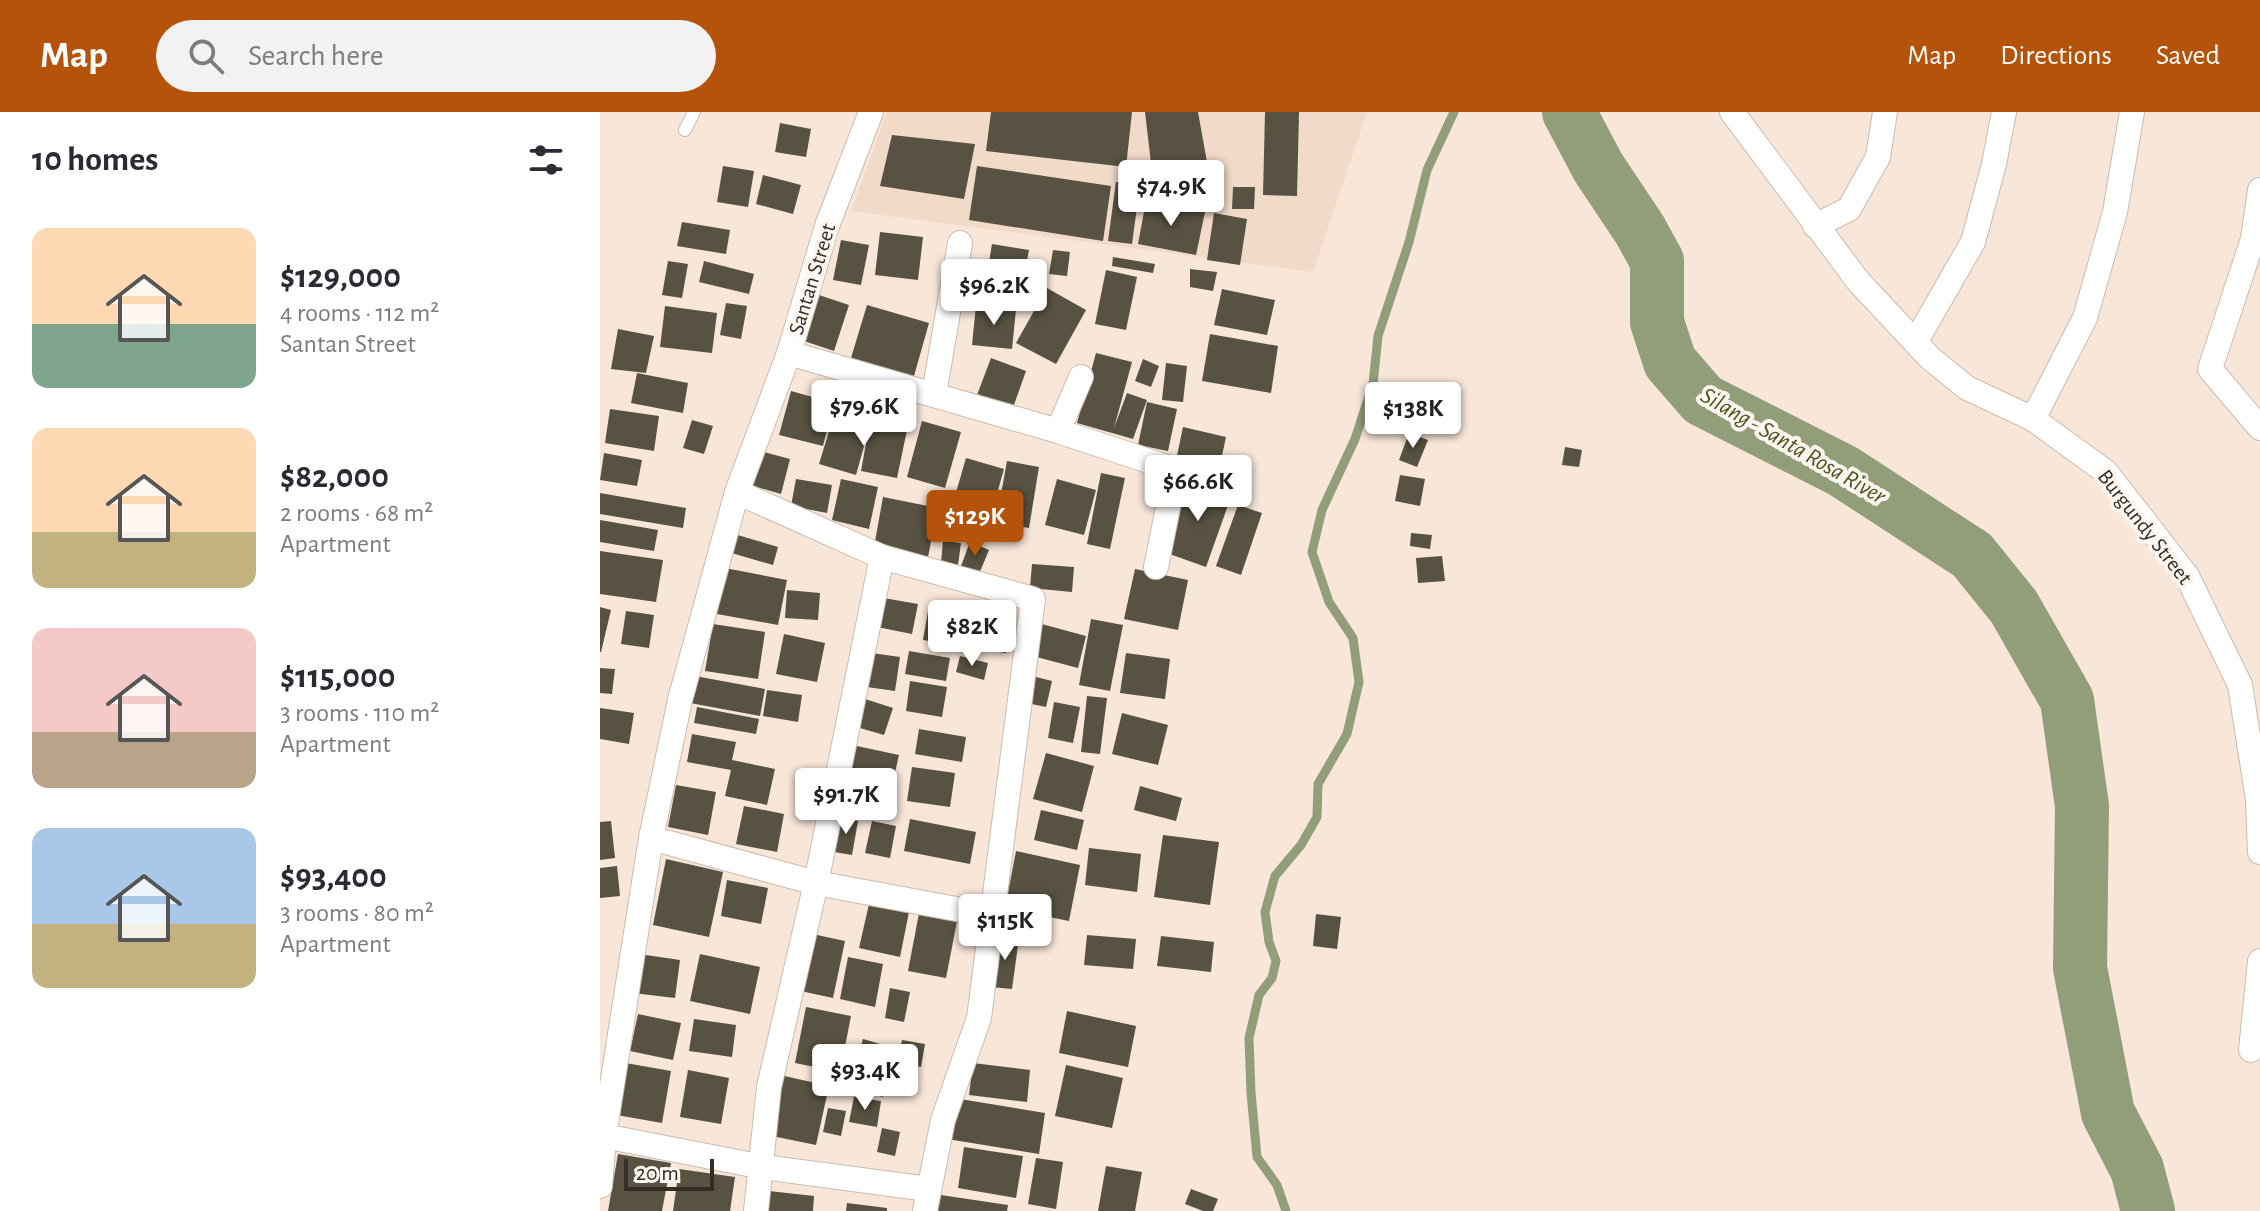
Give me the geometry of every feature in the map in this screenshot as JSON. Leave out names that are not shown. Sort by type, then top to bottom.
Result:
[{"type":"street","name":"Santan Street","points":[[600,1186],[604,1136],[651,838],[680,700],[737,492],[789,353],[827,226],[871,112]]},
{"type":"street","name":"Burgundy Street","points":[[1732,112],[1858,281],[1930,358],[1967,388],[2033,419],[2106,472],[2187,576],[2250,682],[2260,852]]},
{"type":"street","points":[[1815,226],[1849,209],[1878,157],[1885,112]]},
{"type":"street","points":[[1916,341],[1973,242],[2004,112]]},
{"type":"street","points":[[2033,419],[2085,318],[2115,212],[2132,112]]},
{"type":"street","points":[[2260,190],[2253,239],[2210,369],[2260,428]]},
{"type":"street","points":[[934,394],[960,243]]},
{"type":"street","points":[[789,353],[1058,431],[1164,466],[1172,473],[1173,483],[1156,567]]},
{"type":"street","points":[[1058,431],[1081,377]]},
{"type":"street","points":[[604,1136],[927,1200],[943,1120],[979,1018],[1033,599],[882,557],[737,492]]},
{"type":"street","points":[[756,1211],[769,1087],[816,883],[882,557]]},
{"type":"street","points":[[651,838],[816,883],[994,916]]},
{"type":"street","points":[[2251,1050],[2260,961]]},
{"type":"lane","points":[[685,130],[694,112]]},
{"type":"shaded area","points":[[887,112],[1367,112],[1313,272],[851,211]]},
{"type":"building","points":[[991,112],[1132,112],[1126,167],[986,151]]},
{"type":"building","points":[[1145,112],[1198,112],[1214,201],[1155,197]]},
{"type":"building","points":[[1265,112],[1299,112],[1297,196],[1263,195]]},
{"type":"building","points":[[780,123],[811,129],[806,157],[775,152]]},
{"type":"building","points":[[892,135],[975,144],[964,199],[880,186]]},
{"type":"building","points":[[723,166],[754,171],[748,207],[717,202]]},
{"type":"building","points":[[977,166],[1111,186],[1103,241],[969,220]]},
{"type":"building","points":[[763,175],[801,185],[793,214],[756,204]]},
{"type":"building","points":[[1116,182],[1140,185],[1132,244],[1108,241]]},
{"type":"building","points":[[1233,187],[1255,187],[1254,209],[1232,209]]},
{"type":"building","points":[[1146,201],[1205,212],[1196,255],[1138,244]]},
{"type":"building","points":[[1214,213],[1247,219],[1240,265],[1207,260]]},
{"type":"building","points":[[682,222],[730,230],[726,254],[677,246]]},
{"type":"building","points":[[880,232],[923,237],[918,280],[875,275]]},
{"type":"building","points":[[841,240],[869,245],[861,285],[833,280]]},
{"type":"building","points":[[992,244],[1029,250],[1022,287],[986,281]]},
{"type":"building","points":[[1053,250],[1070,252],[1067,276],[1049,274]]},
{"type":"building","points":[[1113,257],[1155,264],[1153,273],[1112,266]]},
{"type":"building","points":[[668,261],[688,264],[682,298],[662,295]]},
{"type":"building","points":[[704,261],[754,274],[749,294],[699,282]]},
{"type":"building","points":[[1190,269],[1217,272],[1213,291],[1190,287]]},
{"type":"building","points":[[1106,270],[1137,277],[1126,330],[1095,324]]},
{"type":"building","points":[[1047,288],[1086,310],[1056,364],[1016,343]]},
{"type":"building","points":[[1222,289],[1275,300],[1267,335],[1214,325]]},
{"type":"building","points":[[819,295],[849,305],[834,351],[804,341]]},
{"type":"building","points":[[726,303],[747,306],[741,339],[720,335]]},
{"type":"building","points":[[867,305],[929,323],[914,376],[851,358]]},
{"type":"building","points":[[976,305],[1016,309],[1012,349],[972,345]]},
{"type":"building","points":[[665,306],[717,313],[712,353],[660,347]]},
{"type":"building","points":[[618,329],[654,336],[646,373],[611,369]]},
{"type":"building","points":[[1210,334],[1278,346],[1271,393],[1202,381]]},
{"type":"building","points":[[1096,353],[1132,362],[1114,428],[1127,393],[1147,400],[1133,439],[1077,423]]},
{"type":"building","points":[[991,358],[1026,371],[1010,416],[974,403]]},
{"type":"building","points":[[1143,359],[1159,366],[1151,387],[1135,381]]},
{"type":"building","points":[[1166,363],[1187,366],[1183,402],[1162,400]]},
{"type":"building","points":[[637,373],[688,383],[683,413],[631,403]]},
{"type":"building","points":[[1413,388],[1442,391],[1439,411],[1411,407]]},
{"type":"building","points":[[791,391],[834,403],[823,446],[779,435]]},
{"type":"building","points":[[1147,402],[1177,409],[1168,451],[1138,445]]},
{"type":"building","points":[[610,409],[659,416],[654,451],[605,443]]},
{"type":"building","points":[[833,418],[869,429],[871,422],[907,430],[897,478],[861,471],[868,432],[856,475],[819,464]]},
{"type":"building","points":[[692,420],[713,426],[704,454],[683,448]]},
{"type":"building","points":[[922,421],[961,432],[945,488],[907,477]]},
{"type":"building","points":[[1183,427],[1226,437],[1217,479],[1174,470]]},
{"type":"building","points":[[1409,433],[1428,440],[1417,467],[1399,460]]},
{"type":"building","points":[[1565,447],[1582,450],[1579,467],[1562,465]]},
{"type":"building","points":[[756,450],[790,459],[781,494],[746,484]]},
{"type":"building","points":[[604,453],[642,460],[637,486],[600,480]]},
{"type":"building","points":[[966,458],[1004,469],[986,532],[948,520]]},
{"type":"building","points":[[1007,461],[1039,467],[1029,528],[996,522]]},
{"type":"building","points":[[1101,473],[1125,478],[1110,549],[1087,544]]},
{"type":"building","points":[[1400,475],[1425,479],[1420,506],[1395,501]]},
{"type":"building","points":[[796,479],[832,485],[827,513],[791,506]]},
{"type":"building","points":[[841,479],[878,487],[869,529],[832,520]]},
{"type":"building","points":[[1057,479],[1096,490],[1084,535],[1045,525]]},
{"type":"building","points":[[1191,479],[1232,494],[1206,567],[1164,552]]},
{"type":"building","points":[[600,493],[686,508],[683,528],[600,514]]},
{"type":"building","points":[[883,497],[938,508],[928,557],[874,547]]},
{"type":"building","points":[[1238,505],[1262,513],[1241,575],[1216,566]]},
{"type":"building","points":[[600,520],[658,530],[654,551],[600,542]]},
{"type":"building","points":[[1411,533],[1432,535],[1430,549],[1410,546]]},
{"type":"building","points":[[734,534],[778,547],[773,565],[728,552]]},
{"type":"building","points":[[943,541],[961,543],[958,565],[941,562]]},
{"type":"building","points":[[970,542],[989,550],[979,574],[961,566]]},
{"type":"building","points":[[600,551],[663,560],[656,602],[600,594]]},
{"type":"building","points":[[1442,556],[1445,581],[1418,583],[1416,558]]},
{"type":"building","points":[[1032,564],[1074,567],[1072,592],[1030,588]]},
{"type":"building","points":[[725,568],[787,580],[778,625],[717,614]]},
{"type":"building","points":[[1135,569],[1188,580],[1178,630],[1124,619]]},
{"type":"building","points":[[787,590],[820,593],[818,620],[785,618]]},
{"type":"building","points":[[878,597],[918,604],[912,634],[872,626]]},
{"type":"building","points":[[929,606],[974,614],[969,647],[923,640]]},
{"type":"building","points":[[600,607],[611,610],[601,652],[600,652]]},
{"type":"building","points":[[626,611],[654,615],[649,648],[621,644]]},
{"type":"building","points":[[1091,619],[1123,625],[1110,691],[1079,685]]},
{"type":"building","points":[[982,621],[1010,624],[1006,653],[978,649]]},
{"type":"building","points":[[1038,623],[1086,636],[1078,668],[1029,655]]},
{"type":"building","points":[[713,624],[765,632],[758,679],[705,671]]},
{"type":"building","points":[[784,634],[825,643],[817,682],[776,674]]},
{"type":"building","points":[[909,651],[950,658],[946,681],[905,674]]},
{"type":"building","points":[[872,653],[900,657],[895,691],[867,687]]},
{"type":"building","points":[[1126,653],[1170,659],[1165,699],[1120,693]]},
{"type":"building","points":[[960,656],[988,663],[984,680],[956,672]]},
{"type":"building","points":[[600,668],[615,669],[612,694],[600,693]]},
{"type":"building","points":[[1028,675],[1052,681],[1046,707],[1022,702]]},
{"type":"building","points":[[695,676],[765,689],[760,716],[690,703]]},
{"type":"building","points":[[910,681],[947,687],[942,717],[906,711]]},
{"type":"building","points":[[767,690],[802,695],[798,722],[763,716]]},
{"type":"building","points":[[1087,696],[1107,698],[1100,754],[1081,752]]},
{"type":"building","points":[[862,698],[893,708],[884,735],[853,726]]},
{"type":"building","points":[[1054,702],[1080,707],[1073,743],[1048,738]]},
{"type":"building","points":[[697,707],[759,719],[756,734],[694,723]]},
{"type":"building","points":[[600,708],[634,713],[629,744],[600,739]]},
{"type":"building","points":[[1122,713],[1168,725],[1158,765],[1112,754]]},
{"type":"building","points":[[919,729],[966,737],[962,762],[915,754]]},
{"type":"building","points":[[692,734],[736,742],[732,760],[775,769],[767,805],[725,796],[731,770],[687,762]]},
{"type":"building","points":[[852,745],[899,755],[887,808],[840,798]]},
{"type":"building","points":[[1046,753],[1094,766],[1082,812],[1033,799]]},
{"type":"building","points":[[912,767],[955,773],[950,807],[907,801]]},
{"type":"building","points":[[676,785],[716,792],[708,835],[668,827]]},
{"type":"building","points":[[1140,786],[1182,798],[1176,821],[1134,810]]},
{"type":"building","points":[[744,806],[784,814],[777,852],[736,844]]},
{"type":"building","points":[[1041,810],[1084,820],[1077,850],[1034,840]]},
{"type":"building","points":[[840,818],[858,821],[852,855],[834,852]]},
{"type":"building","points":[[910,819],[976,832],[970,864],[904,851]]},
{"type":"building","points":[[611,821],[615,858],[600,860],[600,822]]},
{"type":"building","points":[[872,821],[896,826],[890,858],[865,853]]},
{"type":"building","points":[[1163,835],[1219,842],[1210,905],[1154,897]]},
{"type":"building","points":[[1089,848],[1141,854],[1137,892],[1085,885]]},
{"type":"building","points":[[1016,851],[1080,865],[1069,921],[1005,908]]},
{"type":"building","points":[[666,859],[723,872],[709,937],[653,925]]},
{"type":"building","points":[[617,866],[620,896],[600,898],[600,868]]},
{"type":"building","points":[[727,880],[768,888],[761,924],[721,916]]},
{"type":"building","points":[[869,904],[909,912],[900,957],[859,948]]},
{"type":"building","points":[[920,908],[958,916],[946,978],[908,971]]},
{"type":"building","points":[[1316,914],[1341,917],[1337,949],[1313,946]]},
{"type":"building","points":[[808,933],[845,941],[833,998],[796,990]]},
{"type":"building","points":[[998,935],[1019,938],[1012,989],[991,987]]},
{"type":"building","points":[[1087,935],[1136,939],[1133,969],[1084,965]]},
{"type":"building","points":[[1161,936],[1214,942],[1211,972],[1157,966]]},
{"type":"building","points":[[639,954],[680,960],[675,998],[633,993]]},
{"type":"building","points":[[700,954],[760,967],[750,1014],[690,1001]]},
{"type":"building","points":[[848,957],[883,964],[875,1007],[840,999]]},
{"type":"building","points":[[890,988],[910,992],[904,1022],[885,1018]]},
{"type":"building","points":[[806,1007],[851,1016],[840,1072],[795,1063]]},
{"type":"building","points":[[1067,1011],[1136,1026],[1128,1067],[1059,1053]]},
{"type":"building","points":[[638,1014],[681,1023],[673,1060],[630,1051]]},
{"type":"building","points":[[694,1019],[736,1025],[732,1057],[689,1051]]},
{"type":"building","points":[[863,1039],[897,1049],[883,1097],[849,1088]]},
{"type":"building","points":[[902,1040],[925,1044],[921,1067],[898,1064]]},
{"type":"building","points":[[620,1062],[671,1071],[662,1123],[611,1114]]},
{"type":"building","points":[[973,1063],[1030,1070],[1027,1102],[969,1095]]},
{"type":"building","points":[[1066,1065],[1123,1078],[1112,1128],[1055,1116]]},
{"type":"building","points":[[688,1070],[729,1078],[721,1124],[680,1117]]},
{"type":"building","points":[[780,1075],[829,1086],[816,1145],[767,1135]]},
{"type":"building","points":[[854,1097],[881,1101],[877,1127],[849,1122]]},
{"type":"building","points":[[954,1098],[1045,1113],[1039,1154],[947,1139]]},
{"type":"building","points":[[828,1108],[846,1111],[841,1136],[823,1132]]},
{"type":"building","points":[[882,1128],[900,1132],[895,1156],[877,1152]]},
{"type":"building","points":[[964,1147],[1023,1156],[1016,1198],[958,1188]]},
{"type":"building","points":[[618,1154],[671,1163],[662,1211],[608,1211]]},
{"type":"building","points":[[1036,1158],[1063,1162],[1056,1209],[1028,1204]]},
{"type":"building","points":[[1106,1166],[1142,1172],[1135,1211],[1098,1211]]},
{"type":"building","points":[[679,1169],[735,1177],[730,1211],[673,1211]]},
{"type":"building","points":[[1191,1189],[1218,1199],[1213,1211],[1203,1211],[1185,1204]]},
{"type":"building","points":[[769,1191],[814,1196],[813,1211],[767,1211]]},
{"type":"building","points":[[934,1194],[1008,1205],[1007,1211],[931,1211]]},
{"type":"building","points":[[847,1203],[887,1208],[887,1211],[846,1211]]},
{"type":"waterway","points":[[1286,1211],[1277,1185],[1257,1157],[1251,1093],[1249,1038],[1259,995],[1272,978],[1276,961],[1269,942],[1265,912],[1275,876],[1301,845],[1317,817],[1318,784],[1347,734],[1359,682],[1353,638],[1329,602],[1312,552],[1322,510],[1355,439],[1373,384],[1378,336],[1409,242],[1427,170],[1454,112]]},
{"type":"waterway","name":"Silang - Santa Rosa River","points":[[1569,112],[1598,167],[1657,261],[1657,322],[1670,362],[1703,400],[1843,471],[1972,555],[2014,607],[2067,700],[2082,806],[2080,968],[2108,1113],[2137,1169],[2148,1211]]}]
